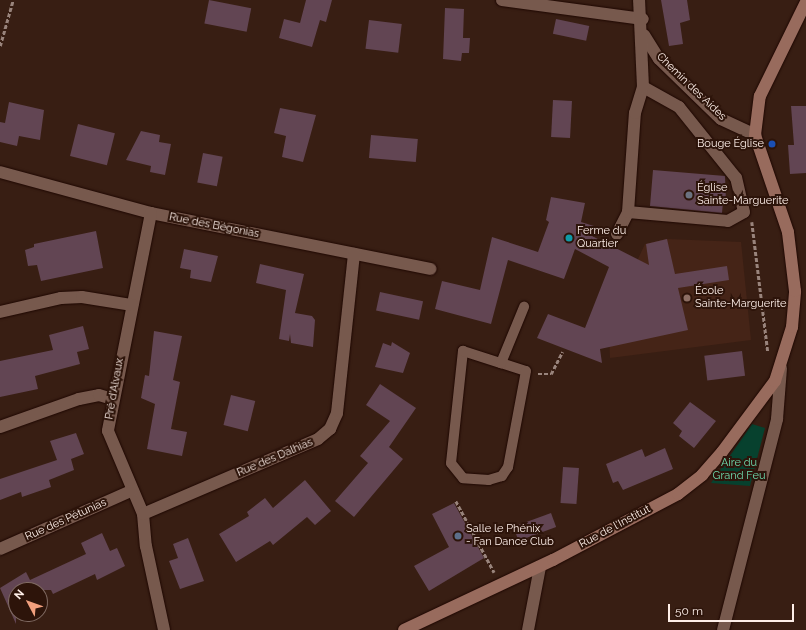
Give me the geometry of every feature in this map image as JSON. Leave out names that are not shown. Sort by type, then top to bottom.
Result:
[{"type":"street","points":[[502,0],[643,19]]},
{"type":"street","name":"Chemin des Aides","points":[[640,0],[644,36],[659,59],[721,119],[755,135]]},
{"type":"street","points":[[755,135],[760,96],[806,2]]},
{"type":"street","points":[[617,234],[628,212],[635,113],[644,87],[644,36]]},
{"type":"street","points":[[628,212],[728,221],[744,212],[736,178],[679,107],[644,87]]},
{"type":"street","name":"Rue de l'Institut","points":[[404,630],[540,567],[678,494],[702,475],[760,402],[781,368],[792,327],[795,291],[788,232],[755,135]]},
{"type":"street","name":"Rue des Bégonias","points":[[0,172],[151,213],[430,269]]},
{"type":"street","name":"Pré d'Alvaux","points":[[151,213],[112,399],[108,431],[143,514],[146,546],[164,630]]},
{"type":"street","name":"Rue des Dalhias","points":[[143,514],[318,440],[330,429],[337,413],[354,254]]},
{"type":"street","points":[[0,312],[62,298],[82,297],[132,305]]},
{"type":"street","points":[[723,630],[777,419],[781,368]]},
{"type":"street","points":[[0,427],[79,399],[99,395],[112,399]]},
{"type":"street","name":"Rue des Pétunias","points":[[0,549],[132,491]]},
{"type":"street","points":[[528,630],[540,567]]},
{"type":"lane","points":[[500,363],[524,307]]},
{"type":"lane","points":[[463,352],[500,363],[526,371],[508,467],[502,476],[489,480],[463,478],[451,463],[463,352]]},
{"type":"path","points":[[0,46],[13,0]]},
{"type":"path","points":[[744,212],[753,224],[768,356]]},
{"type":"path","points":[[526,371],[551,374],[562,352]]},
{"type":"path","points":[[456,502],[488,558]]},
{"type":"shaded area","name":"École Sainte-Marguerite","points":[[667,239],[741,242],[751,340],[610,358],[609,333],[645,244]]},
{"type":"green space","name":"Aire du Grand Feu","points":[[752,424],[765,428],[750,486],[711,483]]},
{"type":"building","points":[[209,0],[251,8],[247,32],[204,24]]},
{"type":"building","points":[[306,0],[332,0],[326,22],[320,20],[312,47],[279,38],[284,19],[300,23]]},
{"type":"building","points":[[661,0],[687,0],[690,20],[680,23],[683,44],[669,46]]},
{"type":"building","points":[[445,8],[464,9],[463,38],[470,38],[469,53],[462,53],[461,61],[443,59]]},
{"type":"building","points":[[556,19],[589,26],[586,41],[553,34]]},
{"type":"building","points":[[369,20],[402,24],[398,53],[365,49]]},
{"type":"building","points":[[553,100],[572,101],[570,138],[551,137]]},
{"type":"building","points":[[9,102],[44,110],[40,140],[19,136],[17,146],[0,142],[0,122],[5,123]]},
{"type":"building","points":[[791,106],[806,106],[806,173],[790,174],[788,145],[794,145]]},
{"type":"building","points":[[280,108],[316,115],[303,162],[282,157],[286,136],[274,133]]},
{"type":"building","points":[[78,124],[115,133],[107,165],[70,156]]},
{"type":"building","points":[[141,131],[160,135],[159,142],[171,144],[165,175],[150,172],[151,166],[126,160]]},
{"type":"building","points":[[371,135],[418,139],[416,162],[369,158]]},
{"type":"building","points":[[203,153],[223,157],[217,186],[197,182]]},
{"type":"building","name":"Église Sainte-Marguerite","points":[[653,170],[725,176],[726,202],[723,202],[722,213],[650,206]]},
{"type":"building","points":[[551,197],[585,203],[581,222],[594,226],[592,236],[649,265],[646,244],[667,239],[675,274],[727,266],[729,280],[678,288],[688,330],[600,349],[602,363],[537,338],[548,314],[585,328],[609,267],[575,249],[564,279],[508,260],[491,324],[435,309],[442,281],[480,290],[492,237],[538,252],[549,222],[546,220]]},
{"type":"building","points":[[96,231],[103,268],[41,281],[37,265],[28,266],[25,250],[34,247],[34,244]]},
{"type":"building","points":[[184,249],[218,256],[211,282],[190,278],[191,270],[180,268]]},
{"type":"building","points":[[260,264],[304,274],[295,313],[312,316],[315,320],[313,347],[291,343],[290,334],[289,341],[279,339],[286,290],[256,283]]},
{"type":"building","points":[[380,292],[423,301],[419,320],[376,311]]},
{"type":"building","points":[[83,326],[89,349],[77,352],[80,364],[35,376],[38,389],[0,397],[0,361],[53,350],[49,335]]},
{"type":"building","points":[[154,331],[182,336],[173,380],[180,382],[171,429],[187,432],[182,456],[147,449],[155,404],[141,398],[145,375],[149,376]]},
{"type":"building","points":[[392,342],[410,353],[403,373],[375,367],[383,343],[391,346]]},
{"type":"building","points":[[742,351],[745,376],[707,380],[704,356]]},
{"type":"building","points":[[380,384],[416,408],[389,447],[403,459],[354,517],[335,501],[368,463],[360,456],[390,421],[366,405]]},
{"type":"building","points":[[231,395],[255,401],[248,431],[224,425]]},
{"type":"building","points":[[690,402],[716,421],[694,448],[679,436],[682,431],[673,423]]},
{"type":"building","points":[[76,433],[84,454],[71,459],[74,470],[49,480],[51,487],[22,497],[21,492],[0,500],[0,479],[57,460],[50,441]]},
{"type":"building","points":[[665,448],[673,469],[623,490],[618,481],[613,483],[606,464],[642,449],[645,457]]},
{"type":"building","points":[[563,467],[579,468],[576,504],[560,503]]},
{"type":"building","points":[[305,480],[331,511],[315,525],[307,517],[273,545],[270,541],[236,562],[219,534],[249,516],[247,512],[265,498],[273,508]]},
{"type":"building","points":[[454,503],[484,558],[429,591],[414,566],[449,547],[432,514]]},
{"type":"building","points":[[551,513],[556,527],[519,541],[513,527]]},
{"type":"building","points":[[102,533],[110,551],[117,548],[125,566],[97,580],[95,574],[53,594],[51,590],[48,590],[48,582],[10,582],[26,572],[30,580],[86,554],[81,543]]},
{"type":"building","points":[[188,538],[204,581],[180,589],[169,561],[178,558],[173,544]]},
{"type":"building","points":[[8,583],[8,606],[0,588]]},
{"type":"place","name":"Bouge Église","points":[[772,144]]},
{"type":"place","name":"Église Sainte-Marguerite","points":[[689,195]]},
{"type":"place","name":"Ferme du Quartier","points":[[569,238]]},
{"type":"place","name":"École Sainte-Marguerite","points":[[687,298]]},
{"type":"place","name":"Salle le Phénix - Fan Dance Club","points":[[458,536]]}]
